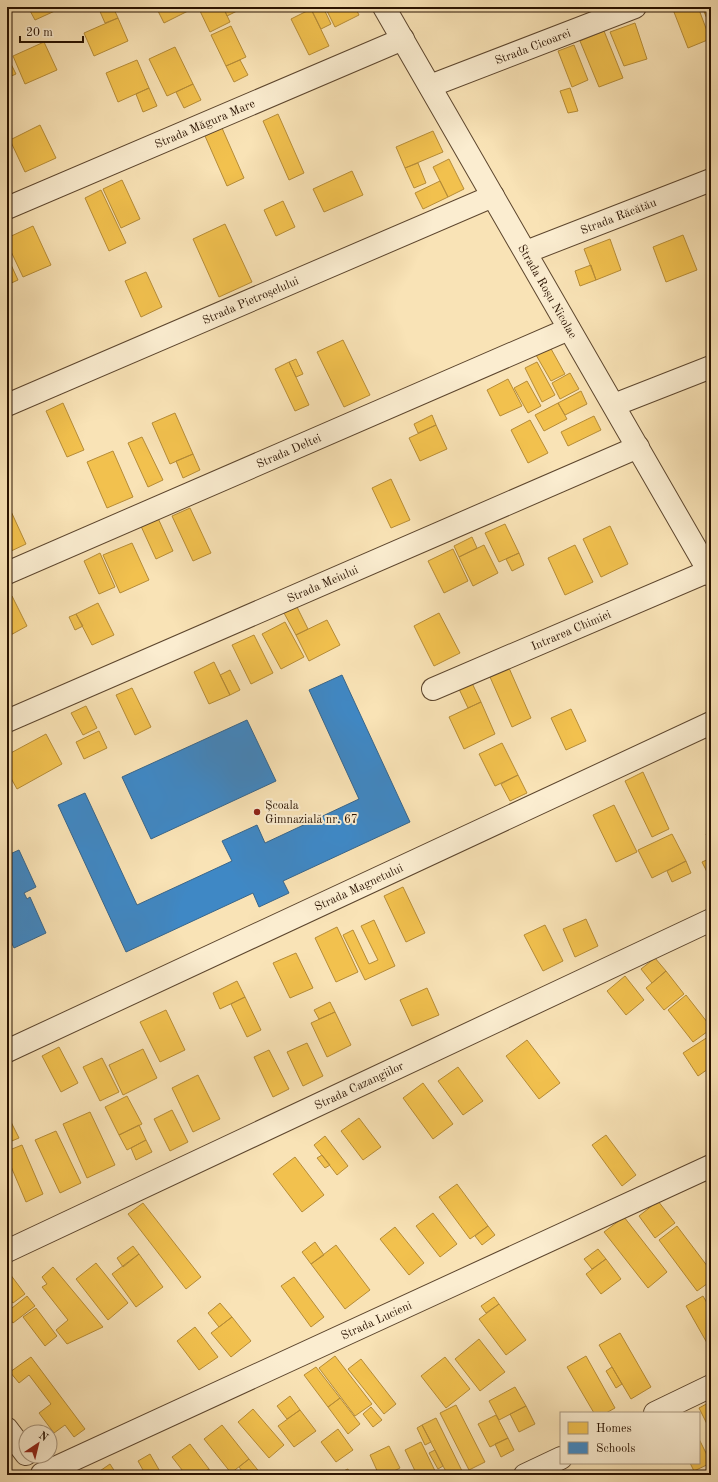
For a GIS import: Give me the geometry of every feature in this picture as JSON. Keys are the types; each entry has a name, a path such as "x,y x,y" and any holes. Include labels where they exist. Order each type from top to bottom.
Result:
{"street":[{"name":"Strada Roșu Nicolae","path":"384,7 638,447 703,545 710,573"},
{"name":"Strada Cicoarei","path":"430,86 635,7"},
{"name":"Strada Măgura Mare","path":"7,208 403,39"},
{"name":"Strada Răcătău","path":"526,252 711,180"},
{"name":"Strada Pietroșelului","path":"7,405 493,196"},
{"name":"Strada Deltei","path":"7,573 569,329"},
{"path":"614,405 711,367"},
{"name":"Strada Meiului","path":"7,721 638,447"},
{"name":"Intrarea Chimiei","path":"433,689 710,573"},
{"name":"Strada Magnetului","path":"7,1051 711,723"},
{"name":"Strada Cazangiilor","path":"7,1251 711,920"},
{"name":"Strada Lucieni","path":"42,1474 711,1166"},
{"path":"657,1412 711,1386"},
{"path":"7,1429 18,1443"},
{"path":"525,1475 560,1458"},
{"path":"34,1464 42,1474"}],"building: Homes":[{"path":"28,7 56,7 57,10 35,20"},
{"path":"98,7 113,7 118,18 105,23"},
{"path":"162,7 196,7 164,23 157,9"},
{"path":"207,7 223,7 230,22 210,32 200,11"},
{"path":"223,7 245,7 227,16"},
{"path":"323,7 331,24 321,29 311,9"},
{"path":"325,7 355,7 359,15 335,27"},
{"path":"672,7 698,7 710,39 688,48"},
{"path":"702,7 711,7 711,28"},
{"path":"311,9 329,46 309,55 291,19"},
{"path":"118,18 128,41 94,56 84,33"},
{"path":"635,23 647,59 624,66 610,32"},
{"path":"231,26 246,57 226,66 211,35"},
{"path":"604,31 623,78 599,87 580,41"},
{"path":"44,42 57,70 25,84 13,56"},
{"path":"574,45 588,80 572,87 558,51"},
{"path":"175,47 193,84 167,96 149,59"},
{"path":"7,56 16,74 7,78"},
{"path":"137,60 149,88 118,102 106,73"},
{"path":"240,60 248,75 234,82 226,66"},
{"path":"193,84 201,100 184,108 176,92"},
{"path":"149,88 157,106 143,112 136,94"},
{"path":"570,88 578,111 568,113 560,91"},
{"path":"278,114 304,173 289,180 263,121"},
{"path":"40,125 56,158 25,172 10,140"},
{"path":"222,128 244,178 227,186 205,136"},
{"path":"433,131 443,152 405,168 396,147"},
{"path":"449,159 464,189 448,197 433,167"},
{"path":"418,163 426,183 414,188 405,168"},
{"path":"352,171 363,195 324,212 313,189"},
{"path":"122,180 140,219 121,228 103,189"},
{"path":"440,181 448,197 423,209 415,193"},
{"path":"101,190 126,243 109,251 85,198"},
{"path":"283,201 295,227 276,236 264,210"},
{"path":"225,224 252,282 219,297 193,239"},
{"path":"33,226 51,265 23,277 7,243 7,238"},
{"path":"683,235 697,270 666,282 653,247"},
{"path":"610,239 621,270 596,280 584,249"},
{"path":"7,256 18,280 7,285"},
{"path":"591,265 596,280 580,286 575,271"},
{"path":"146,272 162,307 141,317 125,281"},
{"path":"343,340 370,395 344,407 317,352"},
{"path":"550,347 565,374 551,381 536,355"},
{"path":"296,359 303,374 296,377 289,362"},
{"path":"289,362 309,405 295,411 275,369"},
{"path":"537,362 555,395 542,402 525,368"},
{"path":"570,373 579,389 560,399 552,383"},
{"path":"508,379 522,406 500,416 487,390"},
{"path":"527,381 541,406 528,413 514,388"},
{"path":"581,391 587,404 565,415 558,403"},
{"path":"63,403 84,450 67,457 46,411"},
{"path":"558,403 567,419 544,431 535,415"},
{"path":"175,413 193,454 170,464 152,423"},
{"path":"432,415 436,425 418,433 414,424"},
{"path":"594,416 601,430 568,446 561,432"},
{"path":"530,420 548,453 528,463 511,430"},
{"path":"436,425 447,449 420,461 409,438"},
{"path":"142,437 163,480 148,487 128,443"},
{"path":"113,451 133,497 107,508 87,462"},
{"path":"193,454 200,470 183,478 176,461"},
{"path":"391,479 410,520 391,528 372,488"},
{"path":"9,507 26,544 9,552 7,548 7,508"},
{"path":"190,508 211,553 193,561 172,516"},
{"path":"157,516 173,551 156,559 140,524"},
{"path":"505,524 519,553 499,562 485,533"},
{"path":"610,526 628,564 601,577 583,539"},
{"path":"472,537 477,548 459,557 454,546"},
{"path":"132,543 149,580 120,593 103,555"},
{"path":"484,545 498,573 473,586 459,557"},
{"path":"575,545 593,582 565,595 548,558"},
{"path":"453,549 468,581 444,593 428,561"},
{"path":"100,553 115,587 99,594 84,561"},
{"path":"519,553 524,565 512,571 506,559"},
{"path":"12,596 27,626 7,637 7,598"},
{"path":"98,603 114,635 92,645 76,614"},
{"path":"297,607 308,629 296,635 284,613"},
{"path":"439,613 460,653 434,666 414,626"},
{"path":"76,614 83,626 75,630 69,617"},
{"path":"327,620 340,645 309,661 296,635"},
{"path":"285,622 304,657 281,669 262,634"},
{"path":"254,635 273,673 251,684 232,645"},
{"path":"214,662 230,695 209,704 194,672"},
{"path":"509,668 531,718 512,727 490,677"},
{"path":"230,670 240,690 230,695 220,675"},
{"path":"472,683 481,702 468,708 459,689"},
{"path":"132,688 151,727 135,735 116,695"},
{"path":"481,702 495,734 464,749 449,717"},
{"path":"86,706 97,728 83,735 71,713"},
{"path":"571,709 586,741 566,750 551,718"},
{"path":"99,731 107,748 84,759 76,742"},
{"path":"46,734 62,764 17,789 7,771 7,755"},
{"path":"502,743 518,775 495,786 479,754"},
{"path":"643,772 669,829 652,837 625,781"},
{"path":"518,775 527,793 510,801 501,784"},
{"path":"614,805 637,852 616,862 593,815"},
{"path":"711,832 711,844 706,834"},
{"path":"672,834 686,861 652,878 638,850"},
{"path":"711,858 711,880 702,862"},
{"path":"686,861 691,873 672,882 667,871"},
{"path":"403,887 425,933 406,942 384,896"},
{"path":"586,919 598,946 575,957 563,929"},
{"path":"374,920 395,966 365,980 343,935 353,930 369,964 378,960 361,926"},
{"path":"545,925 563,961 543,971 524,935"},
{"path":"337,927 358,972 336,982 315,938"},
{"path":"296,953 313,988 290,998 273,963"},
{"path":"655,958 666,971 652,983 641,969"},
{"path":"666,971 684,994 664,1010 646,988"},
{"path":"625,976 644,1000 626,1015 607,991"},
{"path":"237,981 245,997 220,1009 213,993"},
{"path":"427,988 439,1015 412,1026 400,1000"},
{"path":"686,995 711,1027 711,1029 693,1042 668,1010"},
{"path":"245,997 261,1030 247,1037 231,1004"},
{"path":"330,1002 335,1012 319,1019 314,1010"},
{"path":"166,1010 185,1050 160,1062 140,1022"},
{"path":"335,1012 351,1045 327,1057 311,1023"},
{"path":"711,1035 711,1067 698,1076 683,1053"},
{"path":"527,1040 560,1083 539,1099 506,1056"},
{"path":"307,1043 323,1076 303,1086 287,1052"},
{"path":"59,1047 78,1083 61,1092 42,1056"},
{"path":"143,1049 157,1078 123,1095 109,1065"},
{"path":"269,1050 289,1089 273,1097 254,1057"},
{"path":"102,1058 119,1092 100,1101 83,1067"},
{"path":"458,1067 483,1101 463,1115 438,1081"},
{"path":"198,1075 220,1119 193,1132 172,1088"},
{"path":"423,1083 453,1124 433,1139 403,1098"},
{"path":"127,1096 142,1124 119,1135 105,1107"},
{"path":"172,1110 188,1142 170,1151 154,1119"},
{"path":"90,1112 115,1165 87,1178 63,1124"},
{"path":"7,1114 19,1138 7,1143"},
{"path":"359,1118 381,1147 363,1160 341,1131"},
{"path":"139,1125 146,1140 127,1150 119,1135"},
{"path":"56,1131 81,1183 60,1193 35,1140"},
{"path":"606,1135 636,1175 622,1186 592,1145"},
{"path":"325,1136 348,1166 337,1175 314,1145"},
{"path":"146,1140 152,1152 136,1160 131,1148"},
{"path":"22,1145 43,1194 26,1202 7,1157 7,1151"},
{"path":"322,1155 330,1165 325,1168 317,1158"},
{"path":"295,1157 324,1195 302,1212 273,1174"},
{"path":"457,1184 488,1226 470,1239 439,1197"},
{"path":"658,1201 675,1223 655,1238 639,1216"},
{"path":"143,1203 201,1277 186,1289 128,1214"},
{"path":"433,1213 457,1244 440,1257 416,1226"},
{"path":"624,1217 667,1272 648,1288 604,1232"},
{"path":"488,1226 495,1235 482,1245 475,1236"},
{"path":"677,1226 711,1271 711,1281 697,1291 659,1240"},
{"path":"395,1227 424,1263 409,1275 380,1239"},
{"path":"315,1242 324,1255 311,1264 302,1252"},
{"path":"336,1245 370,1290 345,1309 311,1264"},
{"path":"133,1246 139,1254 123,1267 117,1258"},
{"path":"598,1249 606,1259 592,1269 584,1259"},
{"path":"139,1254 163,1287 136,1307 112,1274"},
{"path":"606,1259 621,1279 601,1294 586,1274"},
{"path":"96,1263 128,1303 108,1320 76,1279"},
{"path":"53,1267 103,1327 67,1344 56,1330 68,1320 42,1287 47,1284 42,1277"},
{"path":"7,1270 25,1294 13,1303 7,1295"},
{"path":"294,1277 324,1317 311,1327 281,1286"},
{"path":"27,1296 35,1306 13,1323 7,1315 7,1312"},
{"path":"703,1296 711,1310 711,1350 686,1306"},
{"path":"494,1297 499,1304 486,1313 481,1306"},
{"path":"220,1303 232,1317 219,1327 208,1313"},
{"path":"499,1304 526,1340 506,1355 479,1319"},
{"path":"36,1308 57,1336 45,1346 23,1317"},
{"path":"232,1317 251,1341 231,1357 211,1333"},
{"path":"195,1327 218,1357 199,1370 177,1341"},
{"path":"620,1333 651,1387 631,1399 599,1345"},
{"path":"479,1339 505,1372 480,1391 455,1359"},
{"path":"335,1356 372,1404 355,1416 319,1368"},
{"path":"586,1356 615,1408 608,1412 593,1412 567,1367"},
{"path":"31,1357 85,1429 74,1437 65,1425 58,1430 58,1424 47,1424 39,1413 51,1404 29,1375 19,1383 10,1372"},
{"path":"445,1357 470,1389 446,1408 421,1376"},
{"path":"361,1359 396,1404 384,1414 348,1369"},
{"path":"316,1367 340,1398 328,1407 304,1375"},
{"path":"612,1367 622,1384 616,1388 606,1371"},
{"path":"515,1387 526,1406 499,1420 489,1401"},
{"path":"290,1396 300,1410 287,1419 277,1406"},
{"path":"340,1398 360,1424 348,1434 328,1407"},
{"path":"710,1402 711,1405 711,1432 699,1408"},
{"path":"456,1405 485,1462 469,1470 440,1413"},
{"path":"526,1406 535,1424 519,1432 510,1414"},
{"path":"371,1407 382,1420 373,1427 363,1414"},
{"path":"253,1409 284,1445 269,1458 238,1422"},
{"path":"300,1410 316,1431 294,1447 278,1426"},
{"path":"496,1415 508,1438 490,1447 478,1424"},
{"path":"436,1418 464,1475 448,1475 422,1425"},
{"path":"222,1425 249,1459 231,1473 204,1439"},
{"path":"422,1425 431,1442 425,1445 417,1428"},
{"path":"338,1429 353,1450 336,1462 321,1442"},
{"path":"508,1438 514,1450 501,1457 495,1444"},
{"path":"700,1441 711,1463 694,1471 690,1464 700,1464"},
{"path":"421,1442 437,1475 417,1475 405,1450"},
{"path":"190,1444 209,1469 200,1475 186,1475 172,1457"},
{"path":"389,1446 400,1468 386,1475 379,1475 370,1455"},
{"path":"435,1450 443,1466 438,1469 429,1453"},
{"path":"150,1454 162,1475 145,1475 138,1461"},
{"path":"249,1459 261,1474 260,1475 245,1475 239,1467"},
{"path":"110,1464 117,1475 94,1475"},
{"path":"209,1469 213,1475 200,1475"},
{"path":"348,1469 350,1475 334,1475"}],"building: Schools":[{"name":"Școala Gimnazială nr. 67","path":"342,675 410,822 283,881 289,893 259,907 253,893 126,952 58,805 85,793 137,905 232,861 222,841 257,825 265,843 359,799 309,690"},
{"path":"247,720 276,781 151,839 122,777"},
{"path":"7,848 10,854 19,850 36,887 24,893 27,899 30,897 46,933 14,948 7,933"}],"place":[{"name":"Școala Gimnazială nr. 67","path":"257,812"}]}
